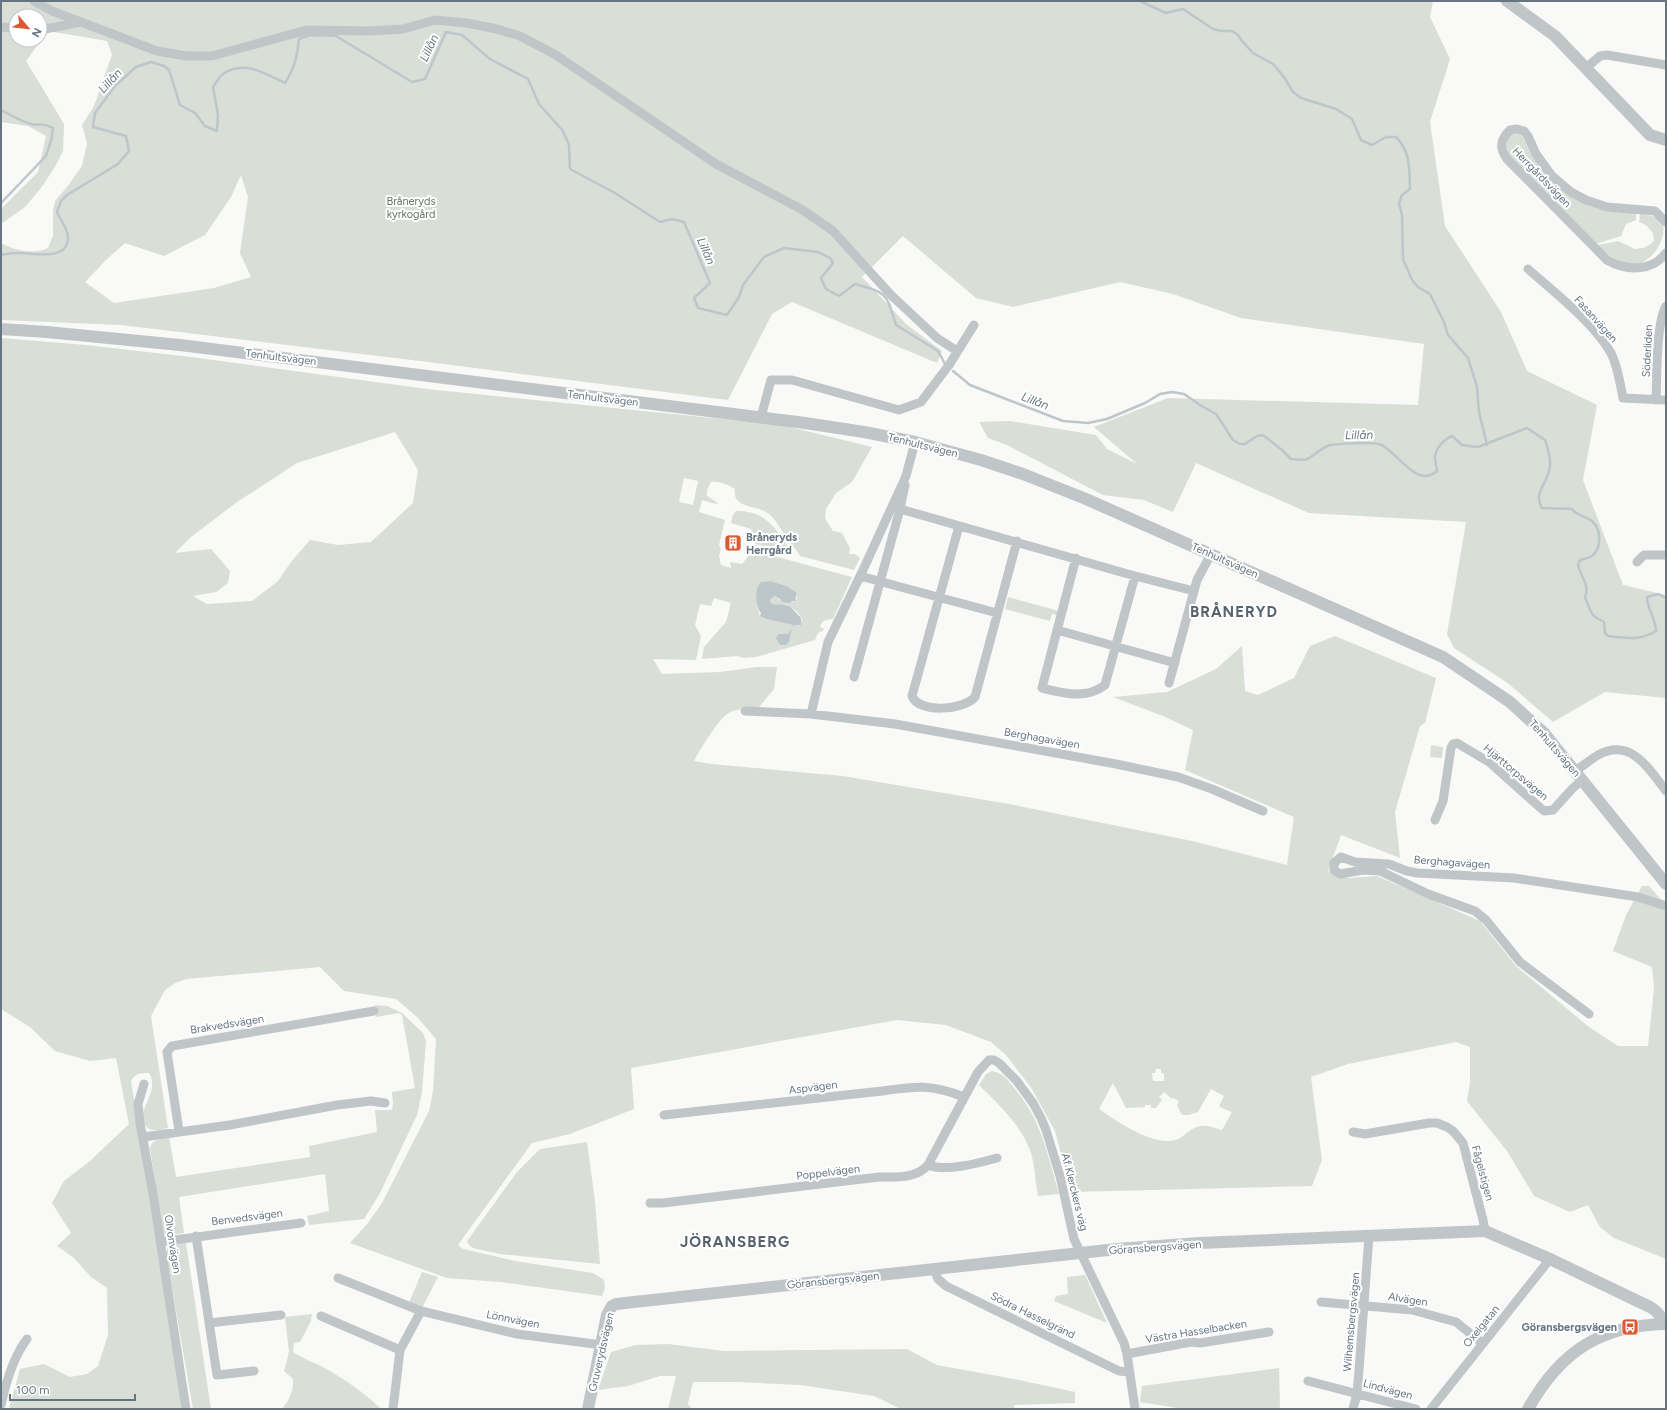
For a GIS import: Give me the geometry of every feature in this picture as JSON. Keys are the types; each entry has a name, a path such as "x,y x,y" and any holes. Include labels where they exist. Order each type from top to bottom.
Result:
{"street":[{"path":"34,1 52,11 157,51 186,56 212,56 307,30 369,31 403,29 435,20 482,26 520,36 556,55 716,164 801,209 833,231 891,295 937,338 957,351"},
{"path":"1507,1 1555,36 1650,135 1666,140"},
{"path":"48,28 80,22"},
{"path":"1586,68 1600,56 1607,55 1666,65"},
{"name":"Herrgårdsvägen","path":"1666,222 1655,211 1607,207 1586,200 1571,192 1552,176 1536,154 1528,136 1524,131 1517,129 1510,130 1502,140 1502,153 1507,159 1607,260 1621,267 1638,268 1648,266 1660,260 1666,253"},
{"name":"Fasanvägen","path":"1528,269 1579,315 1605,344 1611,354 1619,375 1623,398 1656,400"},
{"name":"Söderliden","path":"1656,400 1660,330 1662,313 1666,306"},
{"path":"761,417 771,380 792,380 899,410 922,402 949,365 974,325"},
{"name":"Tenhultsvägen","path":"1,329 47,332 260,354 761,417 853,430 915,442 981,460 1086,499 1443,657 1481,681 1522,712 1544,733 1666,884"},
{"path":"1656,400 1666,400"},
{"path":"854,677 900,509 906,476 915,442"},
{"path":"811,714 828,642 906,476"},
{"path":"900,509 1017,541 1135,576 1194,590"},
{"path":"959,526 938,596 912,696 919,704 934,707 953,708 965,705 974,699 1017,541"},
{"path":"1169,684 1194,590 1211,554"},
{"path":"1637,562 1644,555 1666,555"},
{"path":"1076,558 1042,688 1068,695 1077,695 1085,694 1103,687 1106,684 1135,576"},
{"path":"860,576 997,613"},
{"path":"1057,630 1175,664"},
{"name":"Berghagavägen","path":"745,711 811,714 903,725 1116,764 1170,775 1212,789 1264,811"},
{"name":"Hjärttorpsvägen","path":"1435,820 1443,801 1451,748 1453,744 1457,743 1489,762 1540,810 1553,810 1572,789 1579,776"},
{"path":"1579,776 1598,755 1608,751 1627,751 1644,762 1666,791"},
{"name":"Berghagavägen","path":"1589,1014 1520,962 1486,920 1475,911 1428,894 1380,871 1363,870 1340,874 1333,868 1335,861 1340,857 1355,862 1390,864 1407,871 1417,873 1514,878 1638,897 1666,906"},
{"name":"Brakvedsvägen","path":"179,1131 167,1052 172,1046 374,1011"},
{"name":"Af Klerckers väg","path":"964,1097 978,1072 989,1060 994,1060 999,1063 1023,1089 1033,1104 1046,1130 1060,1176 1074,1239 1124,1342 1135,1409"},
{"name":"Olvonvägen","path":"144,1084 138,1104 140,1123 186,1409"},
{"name":"Aspvägen","path":"664,1115 926,1086 964,1097"},
{"path":"964,1097 928,1165 936,1168 977,1164 997,1158"},
{"path":"143,1137 179,1131 230,1126 337,1105 371,1101 385,1103"},
{"name":"Fågelstigen","path":"1353,1132 1365,1134 1429,1123 1437,1123 1453,1131 1463,1144 1485,1231"},
{"name":"Poppelvägen","path":"650,1203 663,1203 879,1177 902,1177 923,1172 928,1165"},
{"name":"Benvedsvägen","path":"160,1242 301,1223"},
{"name":"Göransbergsvägen","path":"622,1303 1117,1249 1199,1243 1485,1231 1550,1259 1650,1307 1659,1313 1664,1324"},
{"path":"196,1236 217,1375 254,1371"},
{"name":"Wilhemsbergsvägen","path":"1353,1409 1357,1394 1369,1236"},
{"name":"Oxelgatan","path":"1431,1409 1550,1259"},
{"name":"Södra Hasselgränd","path":"934,1269 938,1279 946,1286 1119,1371 1129,1372"},
{"name":"Lönnvägen","path":"338,1278 421,1311 517,1334 602,1345"},
{"name":"Alvägen","path":"1321,1302 1412,1310 1456,1322 1482,1343"},
{"name":"Gruverydsvägen","path":"588,1409 609,1311 616,1304 622,1303"},
{"path":"393,1409 400,1350 421,1311"},
{"path":"209,1324 281,1315"},
{"path":"321,1316 400,1350"},
{"path":"1528,1409 1538,1392 1555,1370 1570,1355 1591,1341 1612,1331 1630,1327 1664,1324"},
{"name":"Västra Hasselbacken","path":"1127,1354 1190,1342 1200,1343 1269,1332"},
{"path":"1,1405 13,1365 20,1349 27,1339"},
{"name":"Lindvägen","path":"1308,1381 1416,1409"}],"green space":[{"name":"Bråneryds kyrkogård","path":"1,1 1433,1 1430,17 1450,59 1430,122 1445,226 1501,312 1527,371 1597,405 1583,480 1623,585 1666,595 1666,698 1605,692 1553,722 1509,684 1454,648 1447,634 1466,522 1309,513 1196,463 1173,512 1144,500 1103,495 1007,445 988,438 979,422 1010,421 1096,435 1107,449 1137,464 1094,427 1168,398 1418,405 1424,344 1241,318 1173,294 1120,282 1013,307 976,298 903,236 862,277 906,324 942,351 937,363 792,302 772,314 728,400 121,325 1,320 1,243 24,251 37,251 48,248 53,236 53,211 55,201 82,166 87,143 82,125 94,106 112,55 107,41 48,31 48,8 8,8 8,48 36,48 26,61 64,124 63,151 55,167 41,188 25,207 1,224 1,209 38,172 46,136 28,126 1,122","holes":["241,175 248,197 240,253 251,277 214,288 114,303 85,282 125,243 164,256 205,235 231,197"]},
{"path":"1520,134 1528,143 1535,158 1585,204 1596,208 1636,213 1636,220 1626,224 1621,236 1596,244 1505,152 1505,141 1509,135"},
{"path":"1640,214 1656,217 1663,223 1662,239 1659,246 1654,253 1642,263 1622,263 1607,254 1598,245 1618,241 1635,249 1643,248 1651,244 1654,240 1653,233 1646,225 1639,222"},
{"path":"1,338 86,345 191,357 427,389 782,425 872,447 852,482 836,493 826,509 825,518 833,531 842,533 850,548 849,554 855,554 860,558 854,570 800,556 775,520 769,514 740,503 735,495 735,489 732,487 720,482 711,482 707,490 707,496 718,503 716,504 702,500 699,512 725,520 719,545 721,549 719,556 721,565 731,568 730,562 742,564 751,553 758,552 852,577 833,619 822,623 820,627 824,629 818,633 815,640 756,657 744,658 737,656 702,659 704,647 726,622 731,603 714,598 711,606 700,604 695,625 701,636 696,660 653,659 662,674 720,672 757,667 777,667 774,689 759,707 737,710 726,715 713,730 694,761 711,764 843,776 1009,804 1192,841 1287,865 1294,817 1185,770 1193,730 1163,716 1113,697 1167,692 1216,669 1242,646 1245,691 1258,695 1294,678 1310,646 1335,636 1436,678 1425,723 1420,726 1395,812 1400,858 1341,835 1328,871 1348,878 1377,876 1480,921 1516,966 1589,1027 1618,1046 1648,1046 1654,988 1652,967 1613,951 1626,915 1642,886 1649,886 1666,905 1666,1259 1614,1238 1600,1227 1588,1205 1570,1212 1534,1196 1507,1151 1467,1101 1470,1082 1470,1047 1456,1042 1348,1064 1311,1077 1322,1160 1312,1186 1071,1192 1055,1131 1032,1089 1006,1055 991,1042 946,1025 897,1020 631,1068 634,1109 570,1134 532,1143 458,1245 463,1249 515,1261 593,1273 604,1280 605,1288 602,1296 500,1282 447,1278 350,1243 368,1223 382,1203 429,1111 433,1091 436,1039 417,1017 396,999 344,991 320,967 186,979 175,983 165,990 151,1016 168,1128 152,1130 149,1129 144,1123 144,1110 152,1088 152,1081 149,1073 141,1073 136,1075 131,1081 182,1409 9,1409 20,1369 44,1364 70,1377 87,1374 98,1366 108,1335 107,1288 91,1277 74,1258 57,1246 71,1233 52,1203 64,1181 90,1161 129,1124 116,1058 90,1061 55,1051 30,1027 1,1009","holes":["395,432 418,470 413,503 371,542 338,545 310,540 291,562 278,581 252,601 207,604 193,596 216,592 228,583 230,571 211,549 175,553 191,537 237,502 297,463","684,478 698,481 693,505 679,502","771,581 787,586 797,593 797,598 794,602 782,601 774,596 771,598 770,602 776,606 785,604 795,609 802,620 799,626 766,619 760,616 757,607 756,593 760,583","791,629 788,644 780,645 777,637 780,634 788,634","1156,1069 1161,1069 1161,1073 1164,1073 1164,1081 1153,1081 1152,1073 1155,1073","1113,1083 1126,1108 1145,1107 1145,1105 1151,1105 1151,1108 1156,1108 1162,1100 1159,1097 1164,1092 1172,1099 1174,1098 1179,1102 1177,1105 1182,1115 1189,1115 1198,1112 1211,1089 1224,1096 1219,1106 1232,1112 1222,1130 1208,1126 1201,1126 1179,1138 1169,1141 1148,1137 1126,1126 1099,1109"]},
{"path":"736,511 755,514 769,522 790,549 789,553 756,544 751,529 731,523 733,515"},
{"path":"1008,597 1059,611 1057,615 1052,614 1050,621 1005,609"},
{"path":"1431,745 1443,747 1442,758 1430,757"},
{"path":"375,1005 387,1006 402,1013 423,1033 426,1041 422,1092 417,1115 379,1195 364,1219 309,1225 307,1216 329,1211 325,1174 179,1197 184,1233 166,1236 163,1234 150,1148 151,1145 157,1140 169,1137 176,1177 310,1157 309,1146 377,1132 375,1110 392,1110 392,1092 415,1088 402,1015 399,1013 376,1017"},
{"path":"992,1071 1003,1075 1008,1080 1031,1113 1043,1138 1059,1194 1038,1196 1033,1161 1026,1141 1015,1123 979,1085 986,1074"},
{"path":"587,1142 595,1201 600,1264 500,1254 473,1248 469,1245 467,1241 517,1172 540,1149"},
{"path":"186,1243 211,1409 193,1409 166,1253 168,1247 170,1246"},
{"path":"422,1272 438,1277 422,1308 409,1303"},
{"path":"1085,1275 1107,1323 1054,1301 1056,1296 1068,1294 1067,1277"},
{"path":"312,1314 311,1321 300,1342 294,1343 293,1352 304,1359 323,1367 346,1381 368,1397 381,1409 282,1409 287,1402 293,1387 293,1379 284,1371 289,1352 285,1317"},
{"path":"668,1344 724,1351 907,1349 937,1365 1075,1392 1075,1403 1014,1405 1015,1409 901,1409 874,1396 800,1385 738,1382 693,1382 688,1404 692,1409 668,1409 676,1376 660,1376 628,1386 598,1390 611,1352 636,1345"},
{"path":"1279,1368 1280,1409 1184,1409 1140,1402 1142,1386"}],"shaded area":[{"path":"771,581 787,586 797,593 795,602 782,602 774,596 770,600 771,603 775,605 781,604 790,606 801,618 801,625 792,626 793,625 766,619 760,616 761,613 757,606 756,598 757,589 761,582"},
{"path":"792,627 789,642 786,645 780,645 776,638 779,634 788,634"}],"waterway":[{"path":"1140,1 1166,13 1183,9 1213,29 1232,31 1238,35 1253,53 1273,64 1284,77 1293,92 1301,98 1336,109 1352,119 1361,140 1372,145 1386,137 1396,137 1401,143 1407,155 1410,189 1402,195 1399,204 1402,215 1403,259 1412,280 1418,287 1430,294 1444,322 1448,335 1468,358 1477,387 1479,412 1487,445"},
{"name":"Lillån","path":"1,255 14,253 56,253 62,250 66,245 68,234 57,212 61,201 67,195 118,164 129,151 126,136 93,127 95,113 115,86 136,67 151,62 164,66 169,70 180,105 195,113 205,126 217,131 218,115 213,87 220,77 231,70 246,68 262,72 285,83 295,62 299,39 310,35 336,36 412,82 425,79 446,32 462,35 490,59 528,79 539,104 563,131 569,145 570,169 615,193 660,222 672,219 684,222 710,283 694,298 698,308 727,315 739,297 743,285 764,257 784,248 818,252 830,258 833,263 821,278 826,289 839,296 855,284 880,292 890,306 896,325 938,351 945,364"},
{"name":"Lillån","path":"1,110 27,123 42,124 53,128 51,141 46,156 1,203"},
{"name":"Lillån","path":"953,371 970,385 1063,421 1088,423 1107,419 1145,403 1160,394 1172,392 1184,394 1216,414 1233,440 1240,444 1245,444 1257,436 1263,435 1291,459 1305,460 1330,445 1375,443 1386,447 1406,466 1421,476 1429,476 1437,471 1435,455 1438,448 1449,437 1452,436 1462,445 1478,447 1527,428 1545,440 1549,455 1549,471 1539,494 1542,508 1572,509 1576,513 1593,522 1598,530 1598,548 1591,557 1580,560 1578,565 1586,585 1585,598 1593,615 1604,622 1605,633 1608,636 1638,638 1656,631 1655,622 1648,606 1647,597 1658,594 1666,598"}],"place":[{"name":"Bråneryds Herrgård","path":"733,543"},
{"name":"Göransbergsvägen","path":"1630,1327"}],"district":[{"name":"BRÅNERYD","path":"1234,612"},
{"name":"JÖRANSBERG","path":"735,1242"}]}
